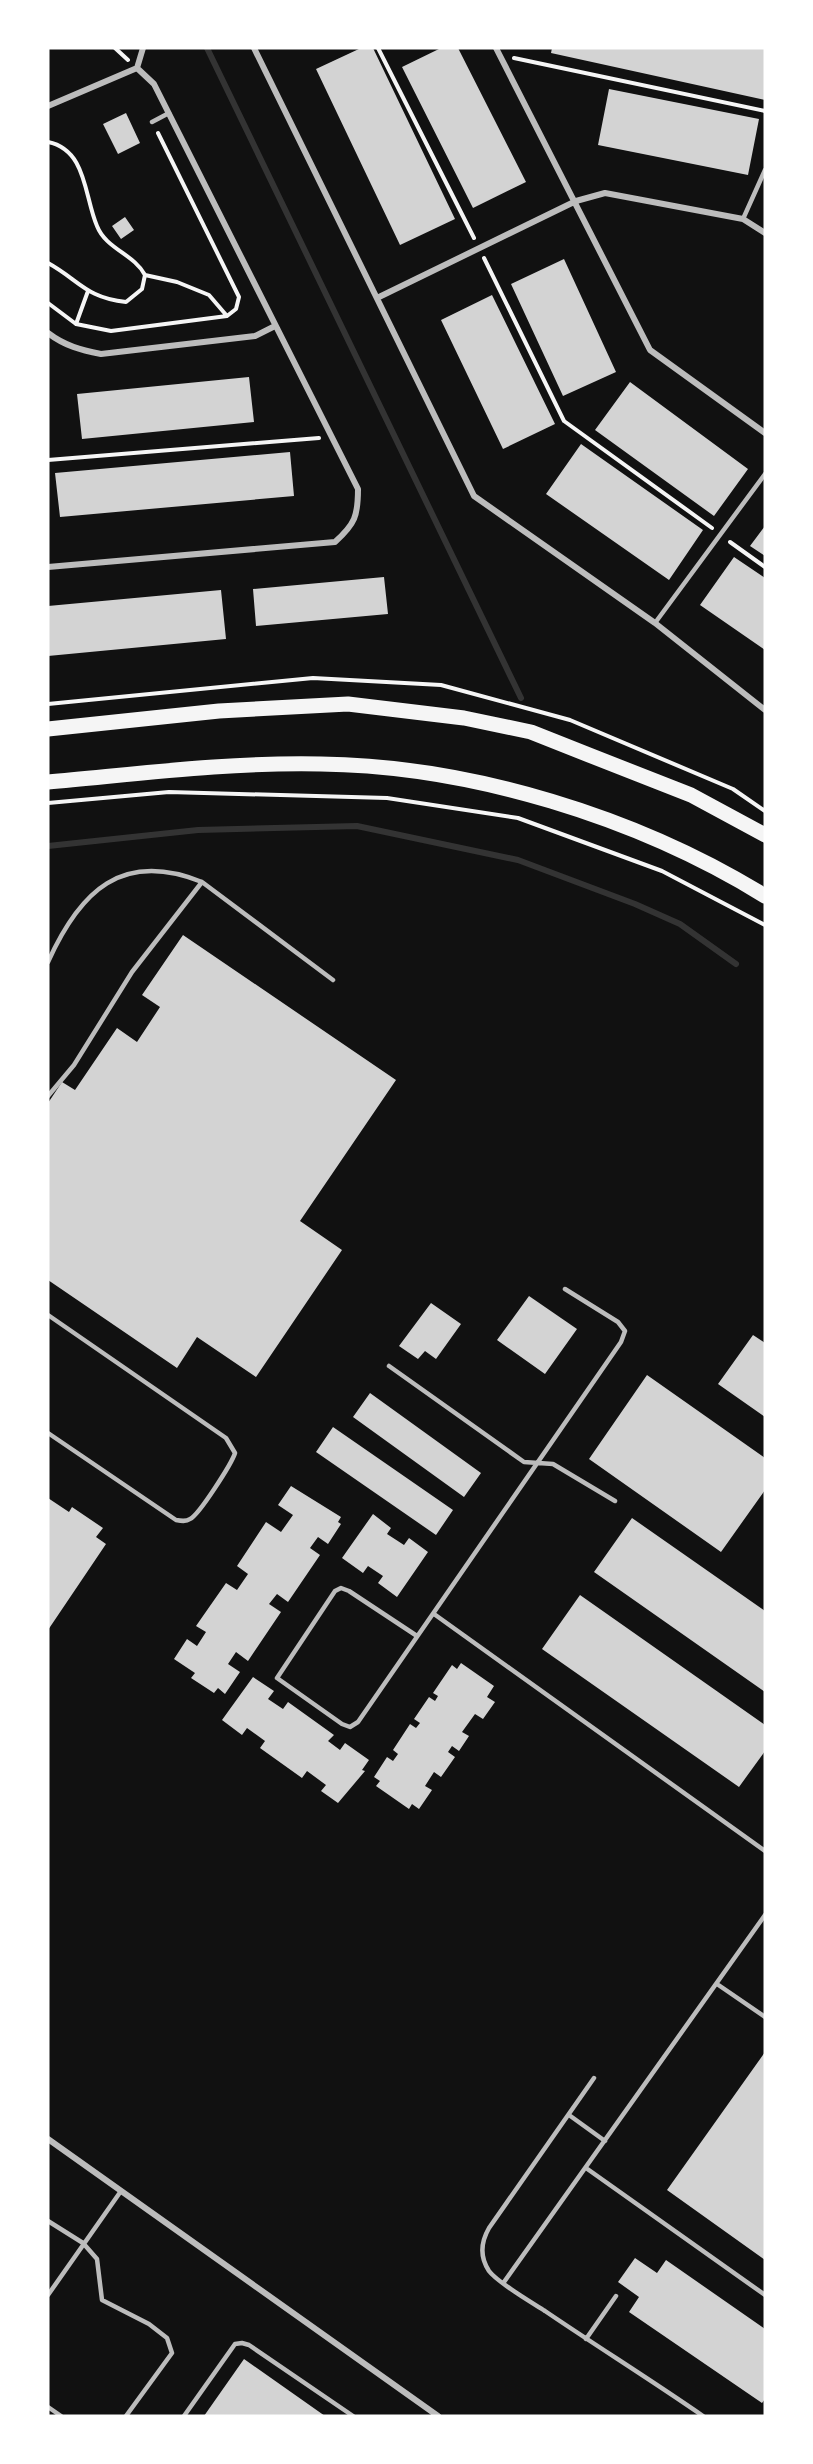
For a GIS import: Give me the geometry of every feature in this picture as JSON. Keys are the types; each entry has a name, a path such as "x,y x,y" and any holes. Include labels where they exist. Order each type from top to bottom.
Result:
{"main road":[{"path":"48,729 219,711 348,704 464,718 531,732 692,795 765,835"},
{"path":"48,782 232,766 321,764 424,771 516,790 609,822 696,857 765,896"}],"street":[{"path":"137,68 143,48"},
{"path":"254,48 474,496 655,623 765,710"},
{"path":"497,51 576,201 650,350 765,433"},
{"path":"48,106 137,68"},
{"path":"48,567 334,542 350,529 358,512 358,489 154,84 137,68"},
{"path":"377,298 576,201 605,193 743,219 765,233"},
{"path":"48,333 59,341 80,350 101,354 255,336 275,326"},
{"path":"48,2139 438,2416"}],"lane":[{"path":"152,122 169,113"},
{"path":"743,219 765,170"},
{"path":"655,623 765,474"},
{"path":"48,962 72,919 103,884 141,870 177,873 202,882 333,980"},
{"path":"48,1096 74,1065 132,972 202,882"},
{"path":"417,1636 341,1588 335,1591 277,1678 342,1724 350,1726 358,1722 621,1342 625,1331 618,1322 565,1289"},
{"path":"48,1315 226,1438 235,1453 201,1508 192,1518 183,1521 176,1520 48,1433"},
{"path":"389,1366 524,1462 553,1464 615,1501"},
{"path":"434,1614 765,1851"},
{"path":"504,2282 765,1915"},
{"path":"717,1984 765,2017"},
{"path":"594,2079 483,2240 482,2252 485,2264 491,2273 701,2415"},
{"path":"569,2115 605,2142"},
{"path":"586,2168 765,2295"},
{"path":"48,2295 121,2191"},
{"path":"48,2222 83,2243 98,2259 102,2300 149,2324 167,2338 172,2353 126,2416"},
{"path":"585,2338 616,2295"},
{"path":"184,2416 235,2344 242,2343 249,2345 353,2416"},
{"path":"48,2407 61,2416"}],"path":[{"path":"378,48 564,421 765,567"},
{"path":"497,51 765,111"},
{"path":"48,303 76,324 111,331 227,316 236,309 239,297 152,122"},
{"path":"48,142 58,144 74,156 81,171 97,228 113,248 141,267 145,275 142,289 126,302 106,300 88,291 48,263"},
{"path":"145,275 177,282 209,295 227,316"},
{"path":"76,324 88,291"},
{"path":"48,460 332,437"},
{"path":"570,720 733,789 765,811"},
{"path":"48,803 169,792 387,798 518,818 662,871 765,925"}],"building":[{"path":"361,48 373,48 455,219 400,245 316,69"},
{"path":"441,48 458,48 526,182 473,208 402,67"},
{"path":"552,48 765,48 765,100 551,53"},
{"path":"609,89 759,119 748,175 598,145"},
{"path":"126,113 140,143 118,154 103,124"},
{"path":"125,217 134,230 121,239 112,226"},
{"path":"564,259 616,372 563,396 511,284"},
{"path":"492,295 555,424 503,449 441,320"},
{"path":"249,377 254,422 82,439 77,394"},
{"path":"630,382 748,469 714,516 595,430"},
{"path":"581,444 703,530 669,580 546,494"},
{"path":"290,452 294,496 60,517 55,473"},
{"path":"765,526 765,556 750,546"},
{"path":"734,557 765,578 765,650 700,605"},
{"path":"384,577 388,614 256,626 253,589"},
{"path":"221,590 226,639 48,656 48,606"},
{"path":"183,935 396,1080 300,1221 342,1250 256,1377 197,1337 177,1368 48,1280 48,1103 62,1082 75,1090 117,1028 137,1042 160,1007 142,995"},
{"path":"529,1296 577,1329 545,1374 497,1340"},
{"path":"431,1303 461,1324 436,1359 425,1351 418,1359 399,1346"},
{"path":"753,1335 765,1343 765,1417 718,1384"},
{"path":"647,1375 765,1458 765,1490 721,1552 589,1459"},
{"path":"370,1393 481,1473 464,1497 353,1417"},
{"path":"333,1427 453,1510 436,1535 316,1452"},
{"path":"291,1486 341,1517 338,1522 341,1524 328,1544 318,1537 310,1548 320,1555 288,1602 277,1594 269,1604 281,1612 248,1661 236,1652 228,1664 240,1672 225,1694 218,1688 214,1693 191,1678 195,1673 174,1659 187,1639 197,1646 206,1632 196,1626 226,1583 237,1590 248,1574 237,1566 266,1522 281,1532 293,1515 278,1505"},
{"path":"48,1498 69,1512 72,1507 103,1528 96,1537 106,1544 48,1630"},
{"path":"373,1514 391,1528 387,1534 404,1545 409,1538 428,1552 397,1597 378,1583 383,1576 368,1566 363,1573 342,1558"},
{"path":"632,1518 765,1611 765,1692 594,1572"},
{"path":"580,1595 765,1725 765,1751 739,1787 542,1649"},
{"path":"461,1663 494,1686 487,1697 495,1702 483,1719 475,1714 462,1732 469,1736 459,1751 452,1746 448,1752 455,1757 441,1777 434,1772 425,1786 432,1790 419,1809 412,1804 409,1809 376,1786 380,1781 374,1777 387,1757 393,1761 398,1754 393,1750 410,1724 416,1728 420,1723 414,1719 429,1697 435,1701 438,1696 433,1693 452,1665 457,1669"},
{"path":"253,1677 274,1691 268,1699 283,1709 288,1702 334,1735 328,1741 340,1750 345,1743 369,1760 362,1770 365,1771 338,1803 321,1791 326,1785 307,1771 302,1778 260,1748 265,1741 247,1728 242,1735 222,1720"},
{"path":"765,2052 765,2260 667,2190"},
{"path":"635,2258 657,2273 666,2260 765,2329 765,2399 762,2403 629,2312 639,2297 618,2282"},
{"path":"244,2359 325,2416 204,2416"}],"waterway":[{"path":"207,48 521,698"},
{"path":"48,846 198,830 357,826 518,860 635,904 680,924 736,964"}]}
